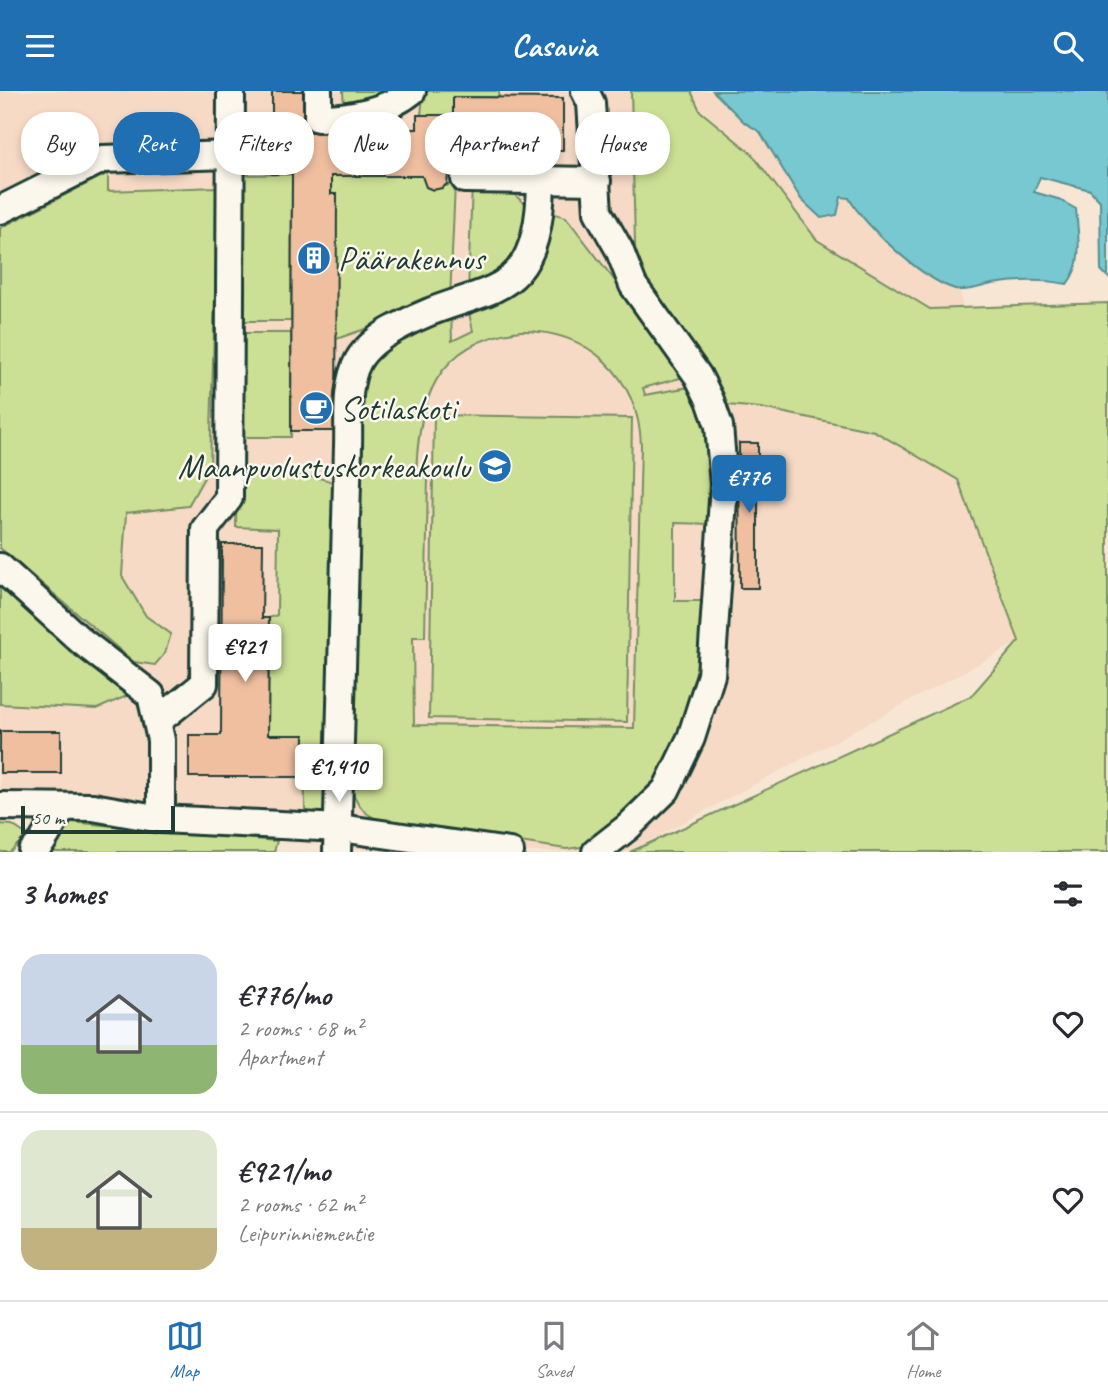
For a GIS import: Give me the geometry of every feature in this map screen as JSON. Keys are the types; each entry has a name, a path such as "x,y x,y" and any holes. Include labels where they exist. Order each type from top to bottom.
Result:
{"street":[{"path":"231,91 231,112"},
{"path":"318,91 318,118 341,118 377,108 412,91"},
{"path":"585,91 592,103 598,212 620,249 633,285 698,376 719,426 724,485 711,675 691,738 666,790 628,827 596,852"},
{"path":"0,210 102,159 214,156"},
{"path":"159,720 204,684 205,529 229,498 231,175"},
{"path":"465,179 597,181"},
{"path":"339,840 348,446 351,387 358,360 383,335 405,322 487,293 506,284 518,273 534,242 541,182"},
{"path":"0,567 80,640 151,695 159,720 161,819"},
{"path":"0,806 93,807 161,819 339,840 510,852"},
{"path":"32,852 42,842 63,807"}],"shaded area":[{"name":"Maanpuolustuskorkeakoulu","path":"0,91 713,91 744,122 760,132 801,198 821,218 842,197 850,198 858,214 921,271 960,290 1019,642 629,852 399,852 0,816"}],"green space":[{"path":"343,91 398,91 344,108"},
{"path":"427,91 499,91 499,97 453,97 453,112 425,112 425,115 421,115 423,96"},
{"path":"631,91 691,91 700,111 751,153 817,240 930,309 1108,303 1108,852 630,852 971,696 1019,641 958,480 874,431 761,408 727,405 636,280 633,175 670,175 670,112 632,112"},
{"path":"108,173 108,191 218,187 210,467 188,506 126,513 122,576 146,616 171,634 165,653 155,665 134,662 0,548 0,228"},
{"path":"241,175 292,175 291,321 238,321"},
{"path":"331,176 422,176 426,187 433,190 455,183 450,300 336,339"},
{"path":"472,184 503,184 529,208 526,229 508,271 468,292"},
{"path":"545,211 566,217 688,376 643,388 645,395 695,386 712,432 711,524 675,523 675,601 708,601 704,658 669,762 637,804 588,846 566,849 383,821 363,810 352,791 354,460 363,389 372,360 381,345 451,311 452,341 473,331 468,308 497,297","holes":["520,331 567,338 588,348 605,362 620,379 631,398 638,420 641,445 634,728 414,725 413,637 425,637 428,477 416,477 421,424 427,401 436,380 450,362 468,348 491,337"]},
{"path":"238,333 291,333 291,437 238,437"},
{"path":"434,415 632,418 627,722 429,718"},
{"path":"237,478 321,479 332,482 340,492 340,505 332,523 328,815 312,818 305,810 304,736 268,735 269,618 277,615 278,529 236,527"},
{"path":"0,583 129,695 97,709 0,704"},
{"path":"70,822 277,841 274,852 48,852"},
{"path":"0,824 12,825 27,835 10,852 0,852"}],"water":[{"path":"713,91 1108,91 1108,277 1101,270 1100,201 1090,190 1040,177 1034,192 1058,199 1076,209 1078,258 1067,284 1020,281 964,290 947,286 898,253 868,223 849,198 841,197 837,215 821,218 801,199 760,132 744,122"}],"building":[{"path":"272,91 308,91 307,112 272,112"},
{"path":"453,97 563,98 563,150 561,112 453,112"},
{"path":"417,115 425,115 425,175 448,175 447,184 442,188 433,190 426,187 422,176 331,176 331,194 337,194 336,431 291,431 292,175 314,175 314,132 328,132 328,175 411,175 411,129 417,129"},
{"path":"739,443 758,443 758,588 740,588"},
{"path":"222,544 263,544 262,618 269,618 268,735 304,735 303,777 189,777 189,735 221,735"},
{"path":"0,731 61,731 61,773 0,773"}],"place":[{"name":"Päärakennus","path":"314,258"},
{"name":"Sotilaskoti","path":"316,408"},
{"name":"Maanpuolustuskorkeakoulu","path":"495,466"}]}
